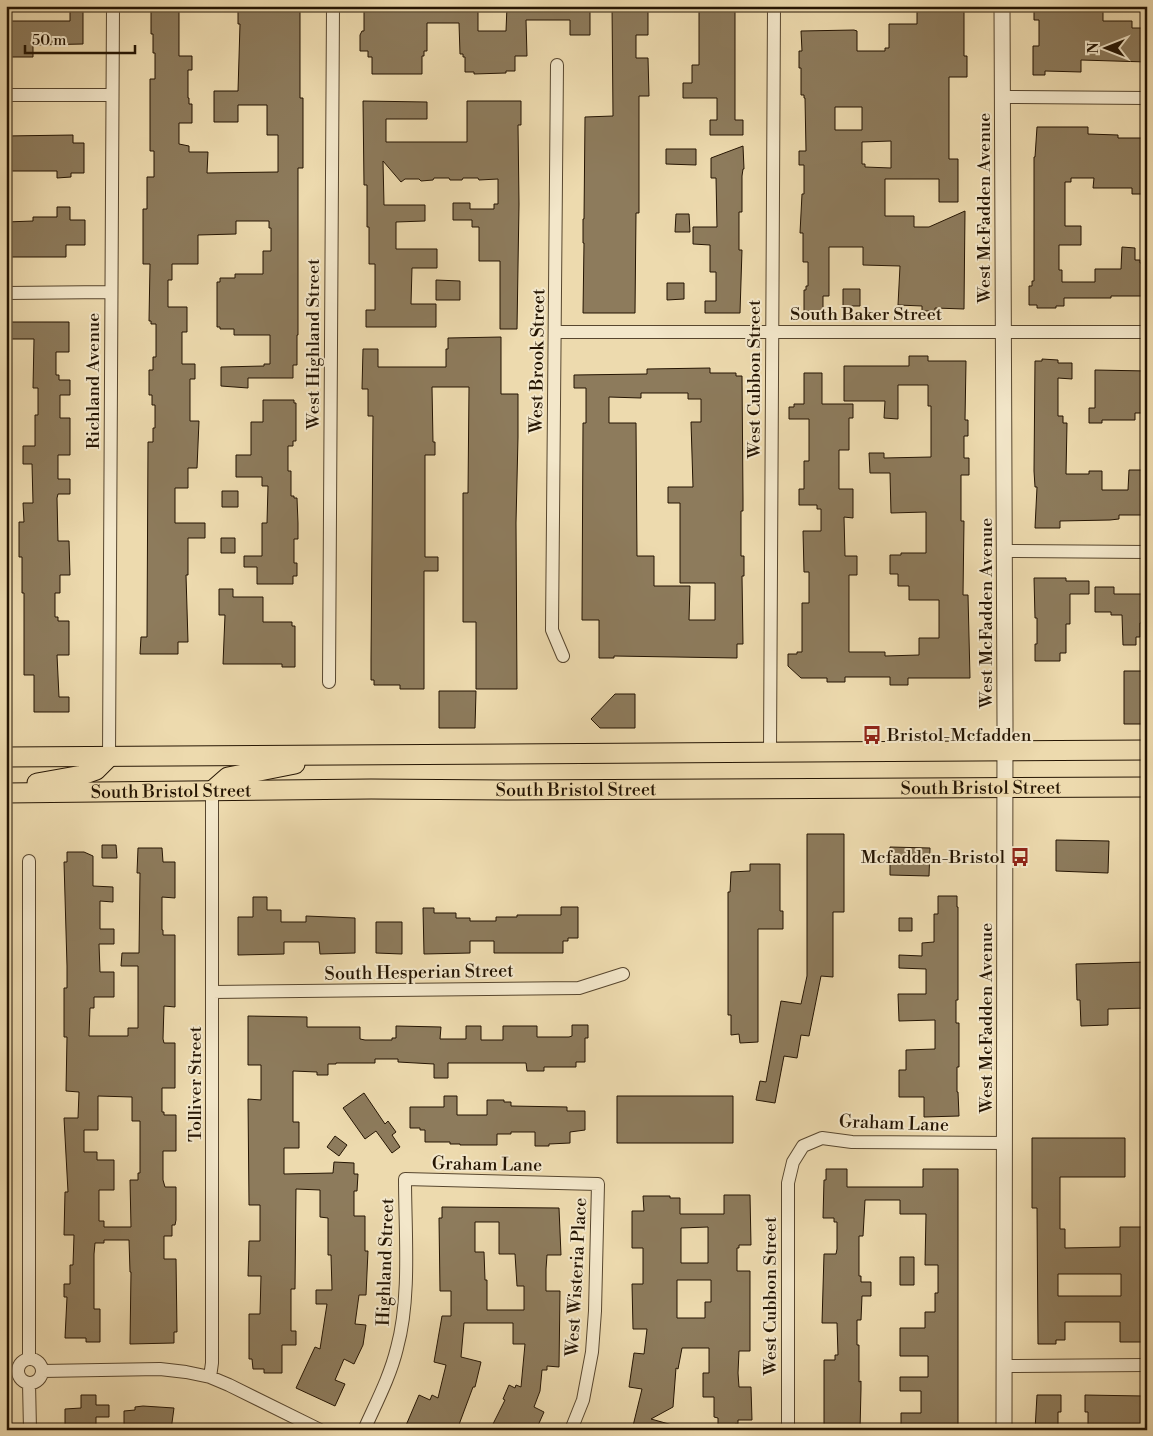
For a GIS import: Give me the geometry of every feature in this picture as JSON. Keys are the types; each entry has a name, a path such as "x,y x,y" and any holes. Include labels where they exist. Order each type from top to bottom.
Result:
{"main road":[{"name":"South Bristol Street","path":"6,757 1147,750"},
{"path":"212,791 228,777 343,755"},
{"path":"6,791 82,775 96,770 109,756"},
{"name":"South Bristol Street","path":"6,791 732,790 1147,787"}],"street":[{"name":"Richland Avenue","path":"109,756 112,6"},
{"name":"West Highland Street","path":"329,682 333,6"},
{"name":"West Cubbon Street","path":"770,752 774,6"},
{"name":"West McFadden Avenue","path":"1002,6 1005,751 1004,1430"},
{"name":"West Brook Street","path":"557,66 552,630 563,656"},
{"path":"6,95 112,95"},
{"path":"1002,97 1147,98"},
{"path":"6,293 111,292"},
{"name":"South Baker Street","path":"555,332 1147,332"},
{"path":"1004,551 1147,552"},
{"name":"Tolliver Street","path":"210,1377 212,1363 212,791"},
{"path":"29,861 29,1359"},
{"name":"South Hesperian Street","path":"212,992 578,988 624,974"},
{"name":"Graham Lane","path":"793,1162 803,1146 822,1138 852,1142 1004,1144"},
{"name":"West Cubbon Street","path":"788,1430 788,1183 793,1162"},
{"name":"Graham Lane","path":"405,1179 598,1184"},
{"name":"Highland Street","path":"364,1430 392,1366 402,1324 405,1296 405,1179"},
{"name":"West Wisteria Place","path":"571,1430 583,1400 592,1352 595,1312 598,1184"},
{"path":"29,1359 37,1362 42,1371 39,1379 29,1383 12,1371 22,1362 29,1359"},
{"path":"1004,1366 1147,1365"},
{"path":"42,1371 160,1369 210,1377 320,1430"},
{"path":"29,1383 30,1430"}],"building":[{"path":"151,6 179,6 179,56 192,56 192,70 188,70 188,98 189,104 192,104 192,123 179,123 179,144 189,146 189,152 208,152 207,173 278,172 278,135 267,135 267,105 238,105 238,122 214,122 214,91 238,91 240,24 238,24 238,6 300,6 300,98 303,98 303,168 298,168 298,335 297,365 293,365 293,378 248,378 248,388 221,386 221,367 264,366 264,364 270,364 270,335 234,335 234,329 220,329 220,327 217,327 217,282 220,282 220,278 235,278 235,274 263,274 263,251 271,251 271,228 269,228 269,221 236,221 236,234 198,235 198,264 172,264 172,280 168,280 168,307 187,307 187,332 182,332 182,364 195,364 195,379 190,379 190,421 199,421 197,468 188,468 188,488 175,488 175,523 205,523 205,538 188,538 188,575 186,575 188,642 178,642 178,654 140,654 141,637 147,637 148,442 153,442 153,428 155,428 155,405 152,405 152,395 149,395 149,370 153,370 153,357 156,357 156,324 151,324 151,321 149,321 150,264 143,264 143,209 147,209 147,177 154,177 154,151 150,151 150,79 155,79 155,53 153,53 153,34 151,34"},
{"path":"364,6 446,6 446,9 478,9 478,31 506,31 507,6 590,6 590,35 570,35 570,20 526,20 527,56 515,56 515,71 474,74 474,72 465,72 465,57 463,57 463,54 460,54 459,23 427,23 427,51 424,51 424,56 422,56 422,74 372,74 372,57 368,57 368,51 360,51 360,35 364,31"},
{"path":"612,6 648,6 648,35 636,35 636,58 648,58 649,96 639,96 639,213 636,213 635,313 583,313 585,117 613,116"},
{"path":"699,6 735,6 735,120 743,120 743,135 710,135 710,120 717,120 717,98 683,98 683,83 692,83 692,65 699,65"},
{"path":"917,6 964,6 964,56 967,56 967,77 949,77 949,159 958,159 958,202 939,202 939,179 885,179 885,216 914,216 914,227 929,227 965,211 964,309 935,308 935,311 922,311 922,306 898,305 900,266 863,265 863,247 829,247 829,296 823,296 823,311 804,311 804,290 808,286 808,262 803,262 803,233 800,233 802,194 804,194 804,165 799,165 799,151 806,151 805,98 804,95 801,95 801,68 799,68 799,51 802,51 801,31 854,30 857,31 857,51 885,51 885,48 889,48 889,24 917,24","holes":["835,107 862,107 862,130 835,130","891,141 891,168 865,167 865,164 862,164 862,142"]},
{"path":"1034,6 1103,6 1103,21 1132,21 1132,28 1143,28 1143,34 1147,34 1147,62 1081,60 1081,72 1045,71 1045,75 1033,75 1033,46 1039,46 1039,20 1034,20"},
{"path":"70,8 83,8 83,44 33,45 33,57 6,57 6,21 70,21"},
{"path":"363,101 427,102 427,119 386,119 386,142 467,142 467,101 521,101 521,125 518,125 517,329 500,329 500,261 479,261 479,227 472,227 472,220 453,220 453,203 470,203 470,209 494,209 494,204 498,204 498,179 479,180 478,178 463,178 462,180 450,180 449,178 434,178 433,180 421,181 419,179 405,179 401,182 383,161 384,205 425,205 425,221 396,222 396,249 437,249 437,268 412,268 411,304 436,304 436,327 366,327 366,310 375,310 375,264 369,264 367,185 364,185"},
{"path":"1037,127 1088,127 1088,134 1118,135 1118,138 1147,138 1147,194 1132,194 1132,188 1093,188 1094,178 1071,178 1071,182 1065,182 1065,226 1081,226 1081,245 1059,245 1059,270 1062,270 1062,282 1095,282 1095,269 1121,269 1122,247 1135,248 1135,260 1140,260 1140,263 1147,263 1147,296 1064,298 1064,306 1056,306 1056,308 1037,308 1037,305 1029,305 1029,286 1032,286 1032,281 1034,281 1034,157"},
{"path":"73,135 73,143 84,143 84,173 71,173 71,177 57,178 57,171 6,171 6,136"},
{"path":"743,146 742,212 739,212 739,250 742,250 740,313 705,313 705,301 716,301 716,272 710,272 710,245 693,244 693,227 717,227 716,178 711,178 711,158"},
{"path":"666,149 696,149 696,165 666,164"},
{"path":"57,207 70,207 70,220 85,220 85,245 66,245 66,257 6,257 6,222 33,221 33,217 57,217"},
{"path":"676,214 689,214 690,232 675,232"},
{"path":"436,280 460,281 460,300 436,300"},
{"path":"667,283 684,283 684,299 667,300"},
{"path":"843,289 860,289 860,306 843,306"},
{"path":"7,322 69,322 69,352 56,352 56,375 59,375 59,380 70,380 70,395 60,395 60,418 70,418 70,455 58,455 58,479 70,479 70,494 58,494 57,498 58,541 69,541 70,575 60,575 60,593 55,593 55,617 58,617 58,621 69,621 69,655 57,655 59,697 69,697 69,712 34,712 34,675 24,675 24,593 22,593 22,557 19,557 19,522 24,522 23,503 33,503 32,464 23,464 23,446 35,446 35,415 38,415 38,388 33,388 34,339 8,339"},
{"path":"501,337 501,394 518,394 516,523 517,689 476,689 476,622 463,622 463,493 468,493 469,387 432,387 435,455 425,455 425,557 438,557 438,571 424,571 424,689 400,689 400,685 374,685 374,680 371,680 373,416 368,416 368,389 362,389 363,349 378,349 378,367 446,367 448,338"},
{"path":"909,356 928,356 928,361 966,361 965,420 968,420 968,436 964,436 964,458 969,458 969,475 961,475 961,521 964,521 963,595 968,595 970,678 908,678 908,685 890,685 890,677 845,677 845,682 827,682 827,678 801,678 788,666 788,654 802,652 802,603 809,603 809,572 804,572 803,531 821,531 821,509 817,509 817,505 799,505 799,489 804,489 804,461 809,461 809,419 789,419 789,407 794,407 794,404 804,404 804,373 822,373 822,404 853,404 853,418 849,418 849,450 839,450 839,489 853,489 853,518 844,517 845,556 857,556 857,575 849,575 849,652 885,652 885,656 919,655 919,638 939,638 939,600 909,600 909,586 898,586 898,574 890,574 890,555 926,553 926,512 891,513 890,473 870,473 869,453 884,453 884,458 931,457 931,406 928,406 928,385 898,385 898,419 884,418 885,401 844,401 844,366 909,366"},
{"path":"1042,359 1058,360 1058,363 1072,363 1072,379 1058,378 1058,416 1063,416 1063,423 1067,423 1066,474 1089,474 1089,471 1102,471 1102,490 1128,490 1129,470 1147,470 1147,515 1119,515 1119,519 1110,520 1060,521 1060,528 1035,528 1037,487 1035,487 1034,471 1035,361 1042,361"},
{"path":"710,368 710,373 736,373 736,376 742,376 743,511 741,511 741,556 744,556 744,576 742,576 743,644 737,644 737,658 614,656 614,658 599,658 599,620 582,620 583,423 586,423 586,388 574,388 574,375 647,374 647,369","holes":["641,393 688,393 688,399 701,399 701,422 691,422 693,487 668,487 668,503 680,503 680,583 715,583 715,620 689,620 690,586 654,586 654,556 637,556 636,423 609,423 609,397 641,398"]},
{"path":"1095,370 1147,371 1147,413 1135,413 1135,420 1102,420 1102,423 1089,423 1089,408 1095,408"},
{"path":"263,400 294,400 294,403 296,403 296,441 293,441 293,446 288,446 291,496 297,498 298,523 298,539 294,539 294,563 297,563 297,576 293,576 293,584 257,584 257,567 244,567 244,556 262,556 262,523 267,523 268,486 262,486 262,477 236,477 236,455 251,455 251,422 263,422"},
{"path":"222,491 238,491 238,507 222,507"},
{"path":"221,538 235,538 235,553 221,553"},
{"path":"1034,578 1066,578 1066,581 1089,581 1089,594 1070,594 1070,624 1066,624 1066,653 1060,653 1060,661 1035,661 1037,618 1035,618"},
{"path":"1095,587 1114,587 1114,594 1147,594 1147,623 1140,623 1140,637 1136,637 1136,645 1123,645 1122,615 1111,615 1111,612 1095,612"},
{"path":"219,589 233,589 233,597 263,597 263,622 292,622 292,626 295,626 295,667 282,667 282,664 223,664 225,615 219,615"},
{"path":"1124,671 1147,671 1147,724 1124,724"},
{"path":"439,691 476,691 475,728 439,728"},
{"path":"615,694 635,694 635,728 600,728 591,719"},
{"path":"807,834 844,834 844,912 833,912 833,977 821,976 809,1036 801,1035 797,1058 784,1056 775,1103 756,1100 760,1081 766,1082 781,1001 801,1004 807,976"},
{"path":"1056,840 1109,841 1108,873 1056,871"},
{"path":"102,845 116,845 117,858 102,858"},
{"path":"890,847 930,848 929,876 890,875"},
{"path":"138,848 162,848 163,862 175,862 175,898 162,897 162,930 163,935 175,935 175,1007 164,1006 163,1039 164,1043 175,1043 175,1088 162,1088 162,1112 164,1112 164,1115 176,1115 176,1151 163,1151 163,1180 165,1187 176,1187 176,1220 175,1225 172,1225 172,1236 164,1236 164,1259 176,1259 177,1332 174,1332 174,1343 130,1344 131,1272 129,1240 104,1240 104,1243 95,1243 94,1254 94,1309 100,1309 100,1342 86,1342 86,1338 65,1338 67,1297 64,1297 64,1284 70,1284 70,1265 73,1265 74,1235 64,1235 65,1192 68,1192 64,1118 78,1118 79,1092 66,1091 67,1037 64,1037 64,988 67,988 67,966 64,862 67,862 67,852 84,852 93,856 93,886 113,887 113,902 100,901 100,929 114,929 114,944 99,944 100,972 114,972 114,997 94,997 94,1008 90,1008 89,1036 128,1036 128,1028 138,1028 138,966 121,966 122,953 139,953 140,873 137,873","holes":["98,1096 132,1097 132,1121 140,1121 140,1173 138,1173 138,1180 130,1180 131,1227 104,1227 104,1221 99,1221 99,1190 114,1190 114,1160 97,1160 97,1152 84,1152 84,1130 98,1130"]},
{"path":"750,864 780,864 780,911 783,911 783,929 758,929 758,1042 740,1043 739,1034 731,1035 731,1015 728,1015 728,892 730,892 731,872 750,871"},
{"path":"938,896 957,896 958,1000 956,1000 956,1023 959,1023 957,1092 959,1116 924,1117 924,1097 899,1097 899,1070 906,1070 906,1050 935,1049 935,1020 899,1021 898,994 926,994 926,969 899,968 899,955 922,956 922,943 934,942 934,914 938,914"},
{"path":"253,897 267,897 267,910 281,910 281,922 306,922 306,916 355,918 355,953 320,954 319,942 284,942 284,954 238,955 238,917 253,917"},
{"path":"561,907 578,907 578,938 568,938 568,941 563,941 563,953 494,953 494,941 470,941 470,953 424,954 423,908 434,908 434,913 456,913 456,918 470,918 470,921 496,921 496,917 517,917 517,915 561,915"},
{"path":"899,918 912,918 912,931 899,931"},
{"path":"376,922 402,922 402,954 376,953"},
{"path":"1147,962 1147,1008 1108,1009 1108,1025 1081,1026 1080,1000 1077,1000 1076,964"},
{"path":"248,1016 307,1017 307,1027 360,1027 360,1039 365,1040 392,1040 392,1038 396,1038 396,1026 441,1027 440,1039 466,1039 466,1026 481,1026 481,1040 503,1040 503,1026 537,1026 537,1037 569,1037 572,1036 572,1025 588,1025 588,1038 585,1038 585,1062 576,1062 576,1067 544,1067 544,1071 527,1071 526,1063 448,1063 448,1078 434,1078 434,1064 398,1062 398,1059 375,1059 375,1063 328,1064 328,1075 317,1075 317,1072 293,1071 293,1122 299,1122 299,1148 284,1148 284,1174 333,1173 334,1162 354,1163 354,1174 358,1174 357,1191 354,1191 354,1216 365,1216 365,1251 368,1251 366,1295 359,1295 355,1324 366,1325 363,1345 354,1364 344,1359 335,1380 345,1384 335,1406 296,1388 315,1347 320,1349 327,1304 316,1304 316,1290 332,1290 331,1255 328,1255 328,1218 320,1217 320,1190 296,1189 295,1289 291,1289 291,1331 296,1331 296,1345 282,1345 282,1373 264,1373 264,1369 253,1369 252,1359 249,1359 249,1314 260,1314 261,1276 248,1276 249,1241 260,1241 260,1205 249,1205 248,1099 261,1100 261,1065 248,1065"},
{"path":"364,1093 385,1124 388,1121 396,1132 392,1135 400,1147 392,1153 376,1131 365,1139 343,1108"},
{"path":"444,1096 457,1096 457,1115 487,1115 487,1100 504,1100 504,1102 511,1102 511,1106 567,1107 567,1111 585,1111 585,1130 570,1132 570,1143 549,1144 549,1146 535,1146 535,1132 497,1134 497,1145 460,1145 450,1144 450,1142 425,1142 425,1130 410,1128 410,1107 444,1107"},
{"path":"617,1096 733,1096 733,1143 617,1143"},
{"path":"335,1136 347,1145 339,1156 327,1147"},
{"path":"1032,1138 1125,1138 1125,1177 1060,1177 1060,1229 1065,1229 1065,1248 1120,1247 1120,1227 1143,1227 1143,1342 1120,1342 1120,1322 1065,1322 1065,1340 1056,1340 1056,1344 1038,1344 1037,1208 1032,1208","holes":["1058,1274 1121,1274 1121,1296 1058,1296"]},
{"path":"826,1169 847,1169 847,1187 923,1187 923,1169 958,1169 958,1430 934,1430 934,1426 901,1426 901,1413 921,1413 921,1391 900,1391 900,1377 928,1377 928,1356 900,1356 900,1328 925,1328 925,1312 935,1312 935,1293 938,1293 938,1265 925,1265 926,1214 900,1214 900,1200 865,1200 863,1236 859,1236 859,1276 861,1276 861,1282 871,1282 871,1296 862,1296 861,1320 857,1320 859,1382 861,1381 860,1430 824,1430 824,1360 835,1360 835,1355 838,1355 837,1323 822,1323 824,1254 836,1254 837,1249 837,1222 834,1222 834,1218 823,1218"},
{"path":"724,1195 750,1195 751,1245 739,1245 739,1248 737,1248 737,1271 750,1271 750,1351 739,1351 738,1373 739,1387 751,1387 752,1420 738,1420 738,1424 735,1424 735,1430 718,1430 718,1418 714,1417 714,1397 703,1397 703,1373 709,1373 709,1348 682,1348 678,1369 676,1368 673,1407 651,1419 676,1426 676,1430 632,1430 642,1389 629,1387 634,1353 644,1354 647,1329 633,1329 632,1284 643,1284 643,1248 632,1248 632,1211 644,1211 643,1196 670,1196 670,1198 680,1198 680,1214 724,1214","holes":["708,1227 708,1263 681,1263 681,1228","677,1280 711,1280 711,1302 705,1302 705,1318 677,1318"]},
{"path":"442,1207 559,1208 561,1255 547,1255 546,1291 560,1291 559,1367 547,1366 547,1370 542,1370 540,1391 534,1407 544,1412 536,1430 490,1430 505,1400 503,1399 509,1385 515,1388 516,1385 521,1387 525,1344 513,1344 513,1323 464,1323 461,1357 481,1362 475,1387 473,1387 457,1430 404,1430 419,1395 430,1400 432,1395 438,1398 446,1365 434,1362 442,1316 451,1316 451,1291 440,1291 439,1218 442,1218","holes":["475,1222 499,1222 499,1254 515,1254 517,1286 524,1286 524,1310 487,1310 487,1280 485,1280 484,1252 475,1252"]},
{"path":"900,1257 914,1257 914,1285 900,1285"},
{"path":"81,1395 96,1395 96,1405 109,1405 109,1417 96,1417 96,1429 65,1429 65,1409 81,1408"},
{"path":"1037,1395 1061,1395 1061,1412 1058,1412 1058,1430 1035,1430"},
{"path":"1085,1395 1143,1396 1143,1430 1088,1430 1088,1412 1085,1412"},
{"path":"135,1407 174,1408 171,1430 124,1430 124,1411 135,1410"}],"place":[{"name":"Bristol-Mcfadden","path":"872,735"},
{"name":"Mcfadden-Bristol","path":"1020,857"}]}
